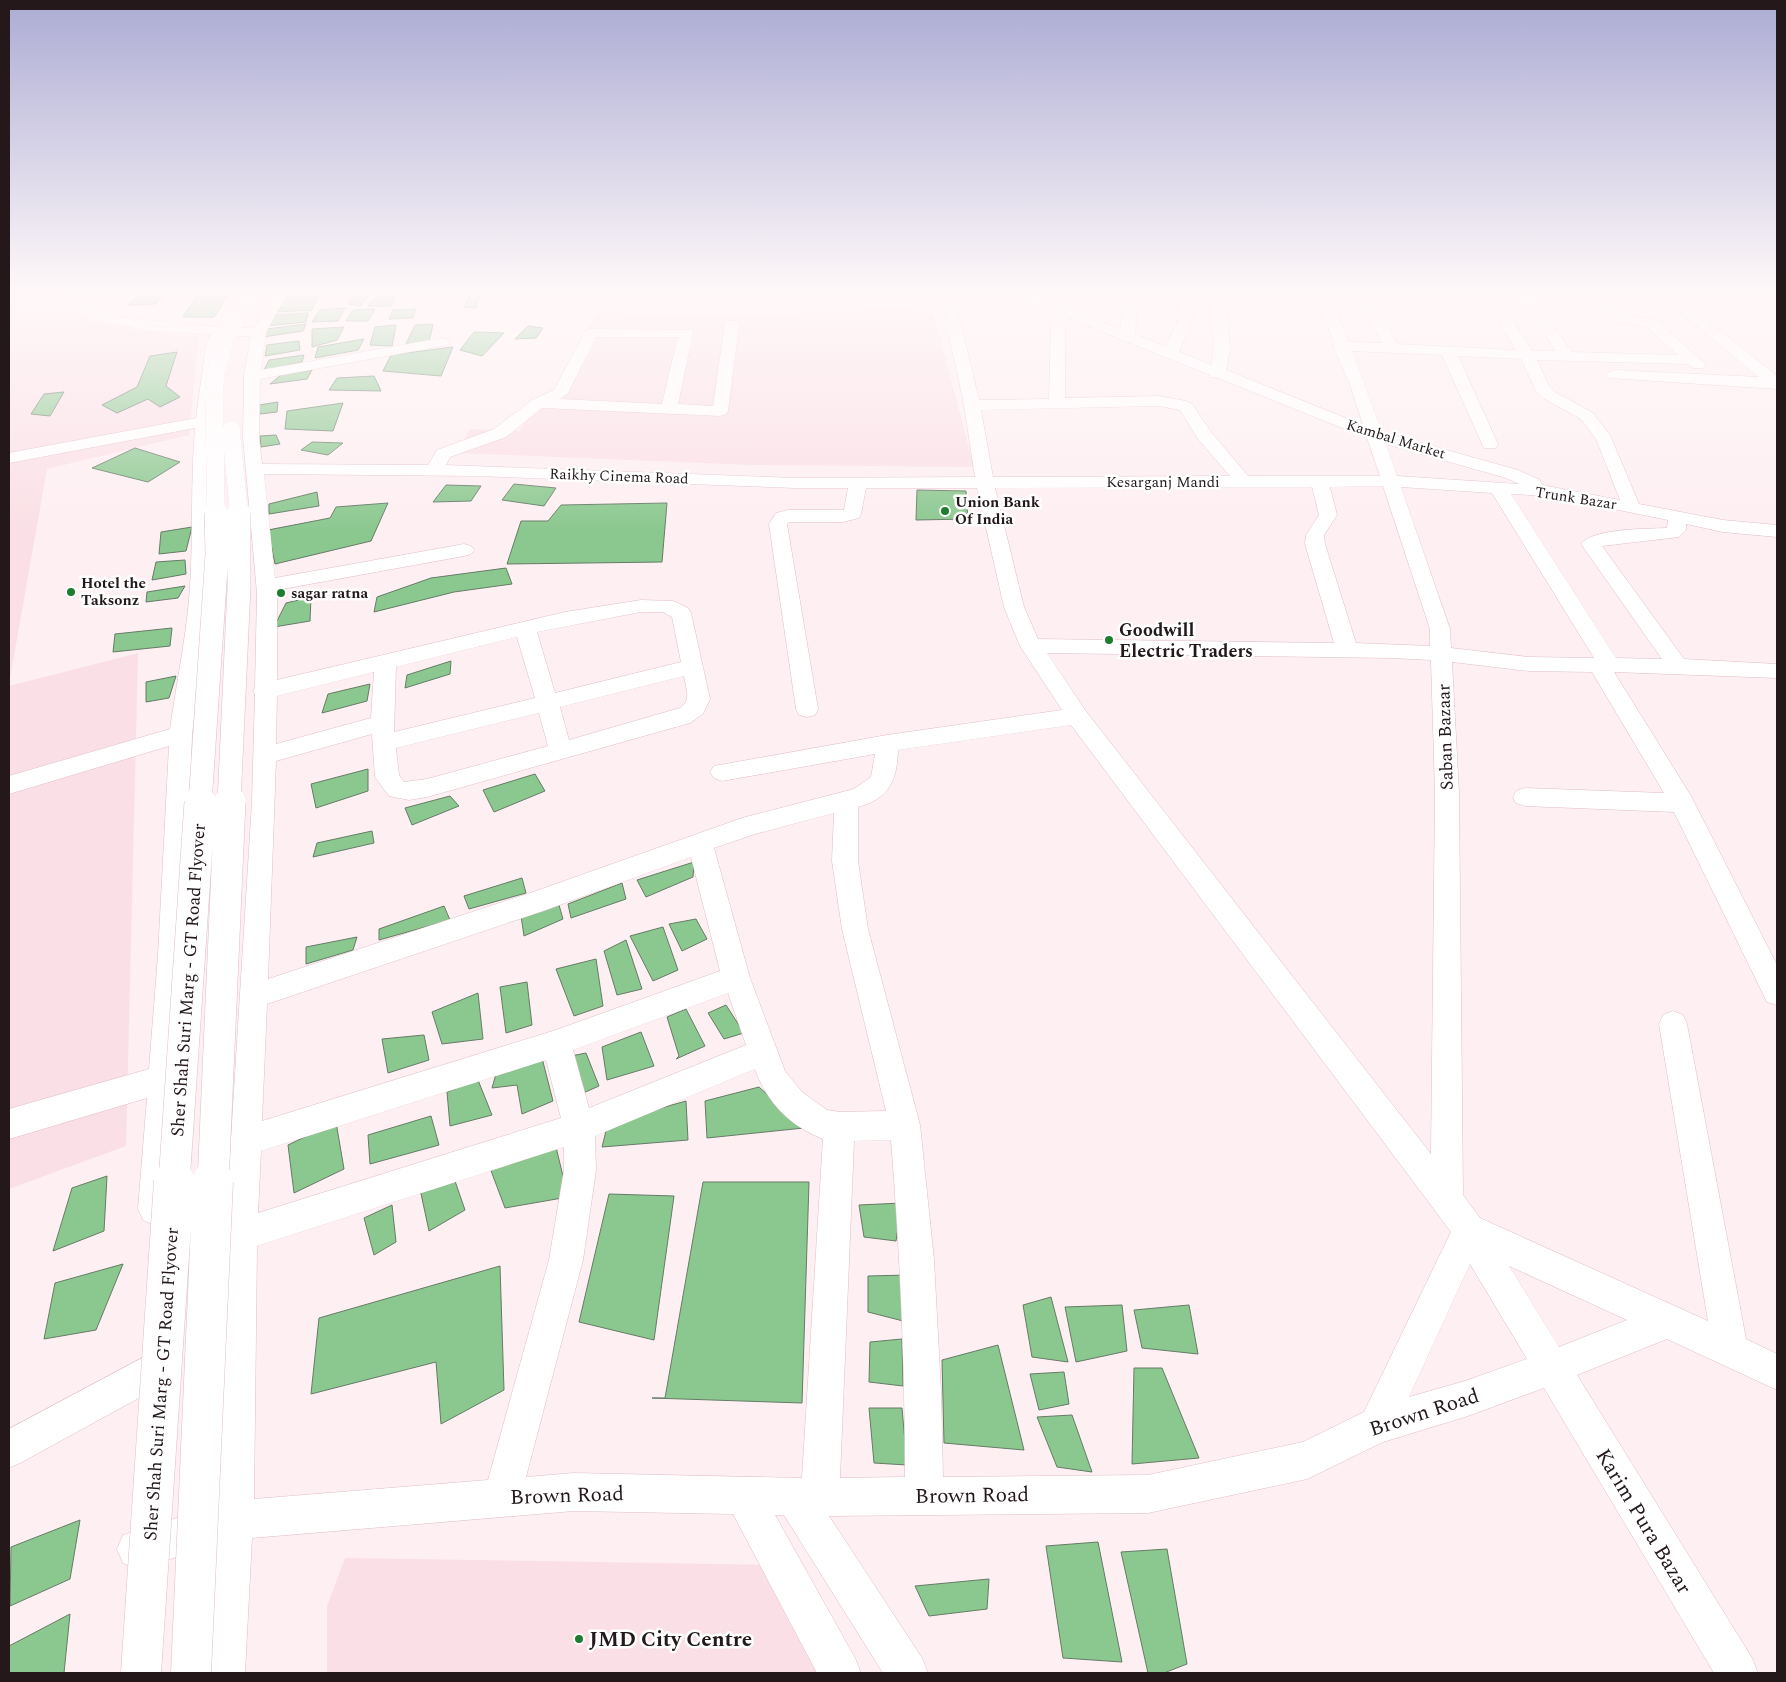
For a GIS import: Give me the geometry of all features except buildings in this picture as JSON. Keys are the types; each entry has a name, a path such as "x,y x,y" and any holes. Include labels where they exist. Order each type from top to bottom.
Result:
{"main road":[{"name":"Sher Shah Suri Marg - GT Road Flyover","path":"141,1673 217,554 214,392 216,372"},
{"name":"Sher Shah Suri Marg - GT Road Flyover","path":"191,1673 239,588 240,529 230,419 234,372"}],"street":[{"path":"121,1673 144,1375 162,1079 172,955 181,734 199,600 202,499 200,472 203,422 209,372"},
{"path":"224,1673 234,1520 241,1235 254,996 264,756 266,586 251,438 253,372"},
{"path":"252,376 272,372"},
{"path":"434,471 443,454 500,433 538,403 560,393 571,372"},
{"path":"669,409 677,372"},
{"path":"538,403 720,411 725,372"},
{"name":"Karim Pura Bazar","path":"965,372 985,482 1014,607 1031,646 1076,716 1469,1230 1736,1673"},
{"path":"1057,372 1057,403"},
{"name":"Kambal Market","path":"1213,372 1374,435 1512,474 1550,491"},
{"name":"Saban Bazaar","path":"1352,372 1391,481 1437,620 1441,654 1447,793 1447,1200"},
{"path":"1457,372 1490,444"},
{"path":"1535,372 1545,391 1578,410 1596,427 1604,439 1632,508"},
{"path":"1706,372 1714,380"},
{"path":"1762,372 1776,384"},
{"path":"1595,374 1776,384"},
{"path":"972,405 1159,401 1180,404 1191,412 1204,435 1243,481"},
{"path":"9,458 203,422"},
{"name":"Raikhy Cinema Road","path":"254,469 538,472 796,483 985,482"},
{"path":"1319,480 1328,515 1314,535 1314,544 1347,650"},
{"name":"Trunk Bazar","path":"1342,480 1391,481 1550,491 1723,526 1777,531"},
{"name":"Kesarganj Mandi","path":"985,482 1342,480"},
{"path":"808,709 778,524 783,517 788,516 843,516 852,514 858,483"},
{"path":"1498,488 1605,666 1767,952 1777,993"},
{"path":"1677,517 1677,530 1672,533 1601,539 1591,544 1594,552 1628,595 1678,666"},
{"path":"266,586 464,550"},
{"path":"264,691 385,664 525,628 633,608 666,606 681,613 699,699 698,706 682,717 427,788 409,791 397,790 387,777 383,733 385,664"},
{"path":"525,628 561,750"},
{"path":"1031,646 1347,650 1441,654 1510,663 1678,666 1777,672"},
{"path":"264,756 547,702 692,668"},
{"path":"722,772 887,743 1076,716"},
{"path":"9,785 181,734"},
{"path":"254,996 701,845 751,825 846,801 872,792 883,778 887,743"},
{"path":"1526,797 1682,803"},
{"path":"846,801 845,861 854,921 905,1125 917,1270 923,1391 924,1496"},
{"path":"701,845 736,978 773,1079 791,1102 810,1118 825,1125 840,1127 905,1125"},
{"path":"246,1141 556,1043 736,978"},
{"path":"1673,1024 1730,1350"},
{"path":"502,1497 566,1260 580,1170 579,1127 556,1043"},
{"path":"241,1235 579,1127 763,1052"},
{"path":"9,1124 162,1079"},
{"path":"840,1127 807,1497 906,1673"},
{"path":"1376,1425 1469,1230 1777,1372"},
{"name":"Brown Road","path":"131,1550 234,1520 574,1492 807,1497 1148,1494 1307,1460 1376,1425 1465,1399 1551,1368 1668,1321"},
{"path":"9,1449 144,1375"},
{"path":"743,1495 840,1673"}],"shaded area":[{"path":"9,372 195,372 189,435 47,469 9,684"},
{"path":"565,372 949,372 974,467 752,465 457,453 470,429 520,431 536,402 552,398"},
{"path":"138,653 126,1146 9,1189 9,686"},
{"name":"JMD City Centre","path":"345,1558 787,1565 851,1673 327,1673 327,1606"}],"place":[{"name":"Union Bank Of India","path":"945,511"},
{"name":"Hotel the Taksonz","path":"71,592"},
{"name":"sagar ratna","path":"281,593"},
{"name":"Goodwill Electric Traders","path":"1109,640"},
{"name":"JMD City Centre","path":"579,1639"}]}
